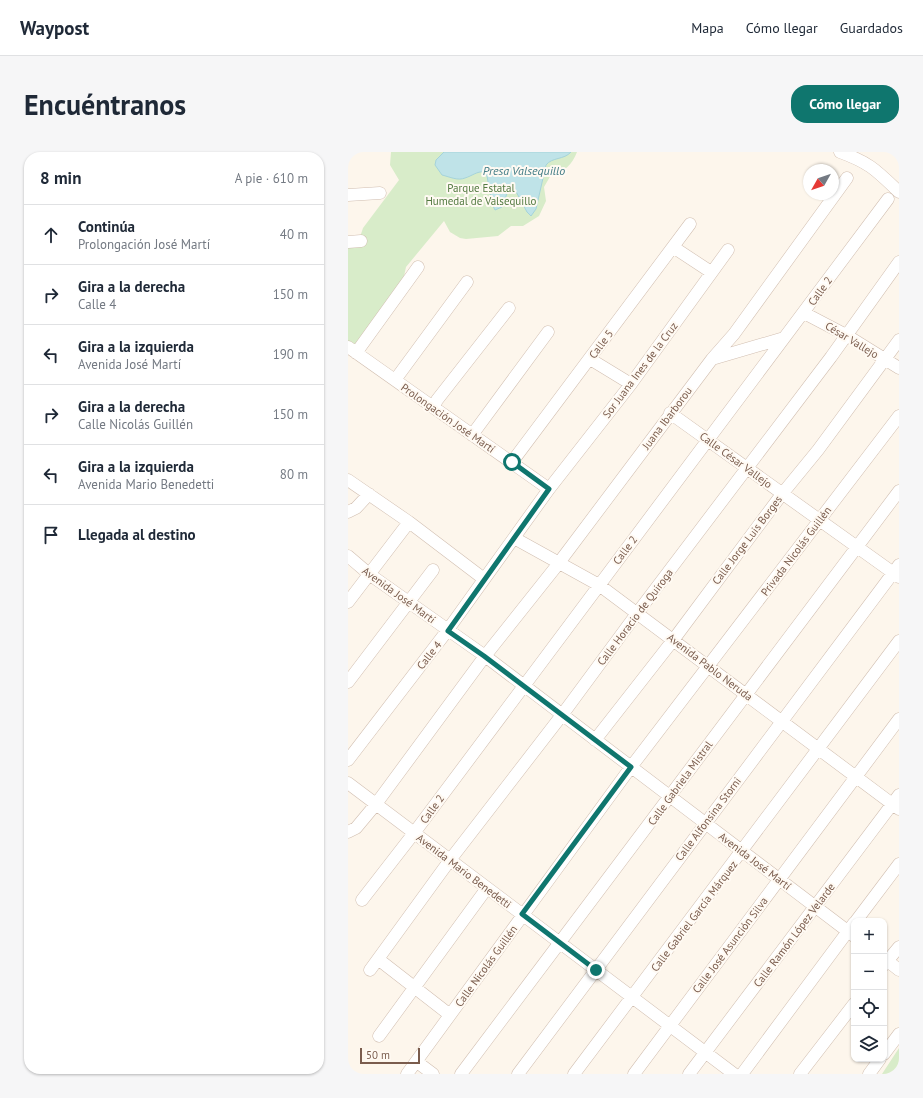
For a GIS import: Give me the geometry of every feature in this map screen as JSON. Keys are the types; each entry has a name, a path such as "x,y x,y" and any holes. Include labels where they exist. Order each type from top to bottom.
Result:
{"street":[{"path":"840,152 862,160 873,167 899,192"},
{"name":"Juana Ibarborou","path":"348,832 356,828 376,804 484,656 558,562 670,413 712,359 734,334 848,178"},
{"path":"348,195 380,193"},
{"name":"Calle 2","path":"362,900 414,833 523,685 804,313 888,199"},
{"name":"Calle 5","path":"512,462 690,224"},
{"path":"348,242 361,241"},
{"path":"673,247 711,272"},
{"name":"Sor Juana Ines de la Cruz","path":"549,489 631,384 728,250"},
{"name":"Calle Horacio de Quiroga","path":"370,970 450,860 562,715 899,262"},
{"path":"352,350 418,267"},
{"path":"395,380 467,282"},
{"path":"434,407 437,400 508,308"},
{"name":"César Vallejo","path":"804,313 846,335 899,368"},
{"path":"472,435 548,332"},
{"path":"734,334 748,350"},
{"path":"712,359 748,350 784,338"},
{"name":"Calle Jorge Luis Borges","path":"595,740 674,639 782,494 818,450 899,340"},
{"name":"Prolongación José Martí","path":"352,350 549,489"},
{"path":"590,359 631,384"},
{"name":"Calle César Vallejo","path":"670,413 819,520 897,572"},
{"name":"Privada Nicolás Guillén","path":"710,666 899,416"},
{"path":"348,480 409,522 484,579"},
{"name":"Calle 4","path":"348,760 448,631 549,489"},
{"name":"Calle Gabriela Mistral","path":"461,1074 899,491"},
{"path":"348,512 356,508 369,494"},
{"path":"348,602 409,522"},
{"name":"Avenida Pablo Neruda","path":"514,538 599,585 710,666 781,722 819,747 857,776 897,803"},
{"name":"Avenida José Martí","path":"348,556 369,574 523,685 816,907 851,927"},
{"path":"348,682 433,570"},
{"name":"Calle Alfonsina Storni","path":"518,1074 781,722 897,572"},
{"name":"Calle Gabriel García Márquez","path":"574,1074 633,998 899,641"},
{"name":"Calle Nicolás Guillén","path":"406,1074 417,1062 522,914 631,767 710,666"},
{"name":"Calle José Asunción Silva","path":"634,1074 899,719"},
{"name":"Avenida Mario Benedetti","path":"348,783 734,1074"},
{"name":"Calle Ramón López Velarde","path":"690,1074 816,907 897,803"},
{"path":"860,918 899,864"},
{"path":"379,1036 487,888"},
{"path":"742,1074 851,931"},
{"path":"887,960 899,946"},
{"path":"378,959 450,1015"},
{"path":"887,963 899,970"},
{"path":"800,1074 851,1008"},
{"path":"887,1050 899,1034"},
{"path":"417,1062 433,1074"},
{"path":"869,1074 878,1062"}],"green space":[{"name":"Parque Estatal Humedal de Valsequillo","path":"391,152 577,152 573,161 567,167 560,172 551,175 544,187 546,201 539,216 523,226 511,226 498,236 466,239 460,238 450,232 444,221 406,267 403,281 348,354 348,246 360,237 363,228 399,180 390,165"},
{"path":"899,1048 899,1074 882,1074"}],"water":[{"name":"Presa Valsequillo","path":"444,152 571,152 568,155 549,162 546,165 536,209 531,216 527,212 513,186 509,188 502,207 495,210 492,204 487,176 484,172 479,172 462,179 442,175 435,165 436,160"}],"route":[{"path":"512,462 549,489 448,631 484,656 631,767 522,914 596,970"}]}
